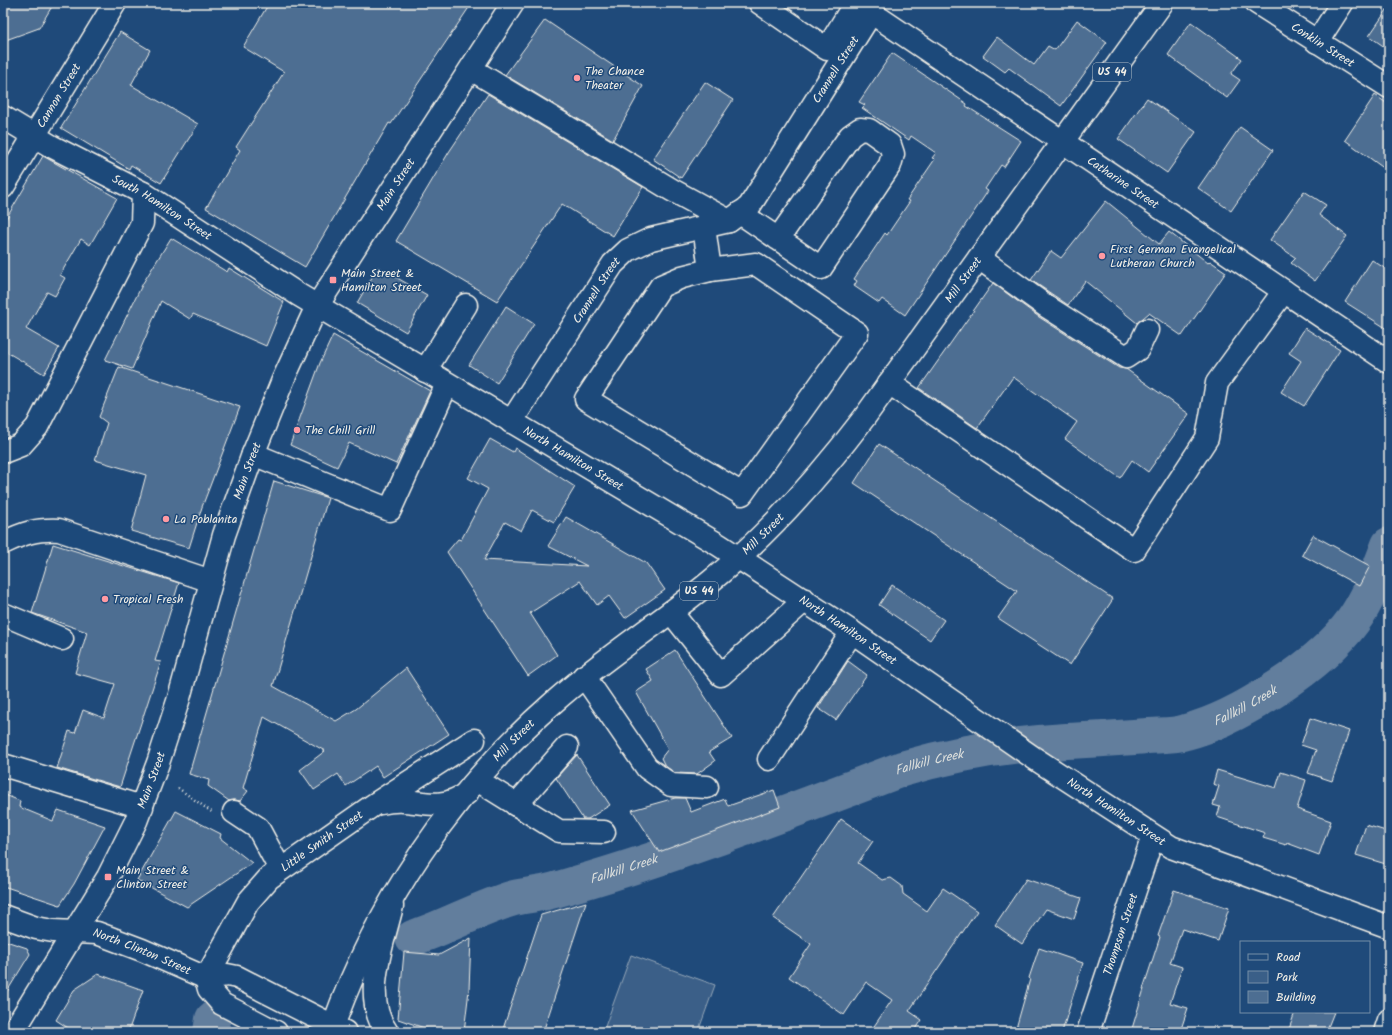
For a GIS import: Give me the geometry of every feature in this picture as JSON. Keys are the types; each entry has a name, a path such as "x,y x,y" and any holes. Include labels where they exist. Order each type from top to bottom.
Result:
{"main road":[{"name":"Cannon Street","path":"3,187 114,3"},
{"name":"Main Street","path":"13,1032 108,877 136,822 158,763 179,698 224,535 253,454 283,380 317,306 513,3"},
{"path":"760,3 827,50 861,6"},
{"name":"Mill Street","path":"336,1030 361,960 394,897 433,837 472,786 526,727 584,676 671,612 739,557 821,473 889,383 1162,3"},
{"name":"Conklin Street","path":"1257,3 1389,87"},
{"path":"1317,42 1342,3"},
{"name":"Catharine Street","path":"861,6 1389,362"},
{"name":"Crannell Street","path":"511,422 613,264 628,250 651,238 704,227 735,217 749,207 861,6"},
{"path":"471,69 672,190 735,217 778,238 821,268 890,165 893,154 890,145 869,130 860,129 850,136 778,238"},
{"name":"South Hamilton Street","path":"3,118 34,136 143,193 317,306"},
{"path":"3,452 21,444 38,427 142,222 143,193"},
{"path":"704,227 710,270"},
{"path":"979,258 1046,306 1126,357 1138,348 1147,330"},
{"path":"756,264 857,333 742,494 586,399 661,286 682,277 710,270 756,264"},
{"path":"889,383 1134,550 1207,438 1217,383 1284,291"},
{"path":"425,371 466,305"},
{"name":"North Hamilton Street","path":"317,306 739,557 852,632 1034,758 1171,847 1389,927"},
{"path":"253,454 390,510 447,384"},
{"path":"3,543 26,532 40,529 58,530 211,581"},
{"path":"671,612 721,675 805,600"},
{"path":"3,614 62,639"},
{"path":"769,759 852,632"},
{"path":"584,676 646,768 671,785 707,787"},
{"name":"Little Smith Street","path":"206,978 248,902 257,890 280,869 372,806 474,740"},
{"path":"516,805 566,747"},
{"path":"3,765 142,807"},
{"path":"372,806 400,799 439,805 449,803 472,786 516,805 559,831 604,832"},
{"path":"234,812 258,828 280,869"},
{"name":"Thompson Street","path":"1088,1032 1153,836"},
{"path":"387,1032 376,1011 374,989 394,897"},
{"name":"North Clinton Street","path":"3,916 36,928 97,933 142,950 206,978"},
{"path":"276,1032 241,1024 215,997 206,978 228,974 237,977 336,1030"},
{"path":"1385,1032 1389,1020"}],"green space":[{"path":"631,955 715,985 698,1032 603,1032"}],"building":[{"path":"3,3 54,3 39,28 3,41"},
{"path":"269,3 472,3 391,124 389,123 305,267 206,208 240,150 236,147 284,72 243,47"},
{"path":"1389,7 1389,50 1369,36"},
{"name":"The Chance Theater","path":"545,20 643,86 613,140 505,75"},
{"path":"1077,20 1107,42 1061,106 1009,68 1005,72 983,56 997,37 1034,65 1048,46 1055,50"},
{"path":"1191,22 1242,59 1231,74 1240,80 1227,98 1168,55"},
{"path":"120,32 150,50 131,85 198,124 161,183 131,165 129,169 61,128"},
{"path":"892,53 967,104 966,106 1021,141 1004,167 1001,165 985,189 988,191 905,315 882,299 879,303 854,286 857,281 854,279 885,233 887,235 910,201 907,200 935,159 932,158 936,153 911,136 909,140 862,108 865,105 859,102"},
{"path":"705,82 733,100 681,178 653,159"},
{"path":"488,94 643,187 613,236 562,204 497,301 396,241 449,152"},
{"path":"1375,95 1389,105 1389,172 1345,140"},
{"path":"1147,98 1196,132 1167,173 1118,139"},
{"path":"1240,127 1273,150 1231,211 1198,188"},
{"path":"43,156 117,198 90,245 81,239 60,275 65,278 55,296 47,292 26,329 59,348 44,374 3,350 3,224"},
{"path":"1304,191 1326,205 1319,215 1347,236 1315,281 1291,263 1296,258 1270,240"},
{"path":"1106,201 1159,244 1169,232 1208,263 1210,261 1226,272 1182,336 1149,313 1137,323 1085,281 1068,305 1031,280 1051,251 1061,258"},
{"path":"171,238 227,272 229,268 284,302 266,346 193,314 190,319 161,301 132,369 105,360 143,283"},
{"path":"1372,260 1389,271 1389,330 1345,302"},
{"path":"378,267 427,295 406,332 357,303"},
{"path":"993,283 1039,317 1119,368 1126,369 1189,414 1148,472 1132,460 1120,478 1065,439 1077,422 1013,377 977,428 919,388"},
{"path":"506,306 534,324 497,383 469,365"},
{"path":"1305,328 1340,350 1304,406 1281,392 1301,361 1289,353"},
{"path":"333,335 430,391 396,464 349,443 337,467 290,445 320,363"},
{"path":"119,367 240,407 202,507 189,548 131,531 146,475 95,460 107,423 99,417"},
{"path":"490,439 513,452 515,448 575,487 554,522 532,510 521,531 505,522 484,560 587,566 548,546 566,517 646,563 665,590 625,618 609,596 597,605 580,581 530,613 557,655 528,676 447,552 458,539 461,540 488,489 468,478"},
{"path":"879,444 1113,599 1070,665 998,618 1017,591 854,483"},
{"path":"274,481 328,498 273,686 336,721 356,709 406,668 449,734 383,777 376,766 346,786 338,774 314,790 300,770 325,751 264,717 243,788 248,791 240,801 229,801 208,786 209,780 189,774"},
{"path":"1313,535 1370,566 1359,586 1302,555"},
{"path":"53,544 179,583 155,661 161,662 120,787 57,768 69,731 75,733 83,710 104,718 115,684 75,673 87,632 32,613"},
{"path":"892,585 944,620 930,640 879,605"},
{"path":"675,650 732,738 709,752 715,761 697,774 675,773 665,766 661,758 668,749 636,692 653,681 646,669"},
{"path":"848,661 867,675 836,720 818,708"},
{"path":"1310,718 1349,731 1332,781 1308,773 1316,750 1301,745"},
{"path":"577,755 610,805 588,819 583,819 556,778"},
{"path":"1217,770 1276,788 1281,772 1306,780 1297,809 1331,821 1319,855 1287,843 1286,845 1263,838 1265,833 1217,817 1220,807 1213,805 1219,786 1213,784"},
{"path":"774,790 780,807 659,852 632,810 675,798 685,798 691,812 725,799 728,806"},
{"path":"3,794 20,801 19,807 53,821 58,810 105,826 74,884 60,905 3,886"},
{"path":"176,811 221,834 220,838 252,863 187,907 137,880"},
{"path":"841,819 873,841 858,863 882,880 891,878 902,886 903,894 927,911 943,888 977,911 909,1011 922,1020 914,1032 870,1032 892,1000 866,982 844,1015 789,977 811,944 773,918"},
{"path":"1366,825 1389,832 1389,865 1356,855"},
{"path":"1026,879 1081,898 1074,919 1046,909 1022,944 995,925"},
{"path":"1174,890 1229,908 1218,941 1182,929 1170,963 1182,967 1170,1003 1188,1008 1180,1032 1131,1032 1160,937 1158,936"},
{"path":"586,902 543,1032 502,1032 541,915"},
{"path":"471,938 469,990 464,1032 436,1032 398,1019 404,952 439,955"},
{"path":"3,940 27,948 30,954 3,998"},
{"path":"1039,948 1083,963 1062,1032 1015,1032 1030,979 1029,978"},
{"path":"98,974 143,990 128,1032 74,1032 56,1020 74,990"},
{"path":"1295,1013 1334,1013 1326,1032 1288,1032"}],"waterway":[{"name":"Fallkill Creek","path":"413,938 501,902 514,898 545,893 687,849 902,769 922,763 983,750 1045,742 1172,735 1207,725 1253,703 1277,688 1300,672 1339,638 1353,621 1364,604 1389,545"},
{"name":"Fallkill Creek","path":"211,1032 213,1019"}],"place":[{"name":"The Chance Theater","path":"577,78"},
{"name":"First German Evangelical Lutheran Church","path":"1102,256"},
{"name":"Main Street & Hamilton Street","path":"333,280"},
{"name":"The Chill Grill","path":"297,430"},
{"name":"La Poblanita","path":"166,519"},
{"name":"Tropical Fresh","path":"105,599"},
{"name":"Main Street & Clinton Street","path":"108,877"}]}
